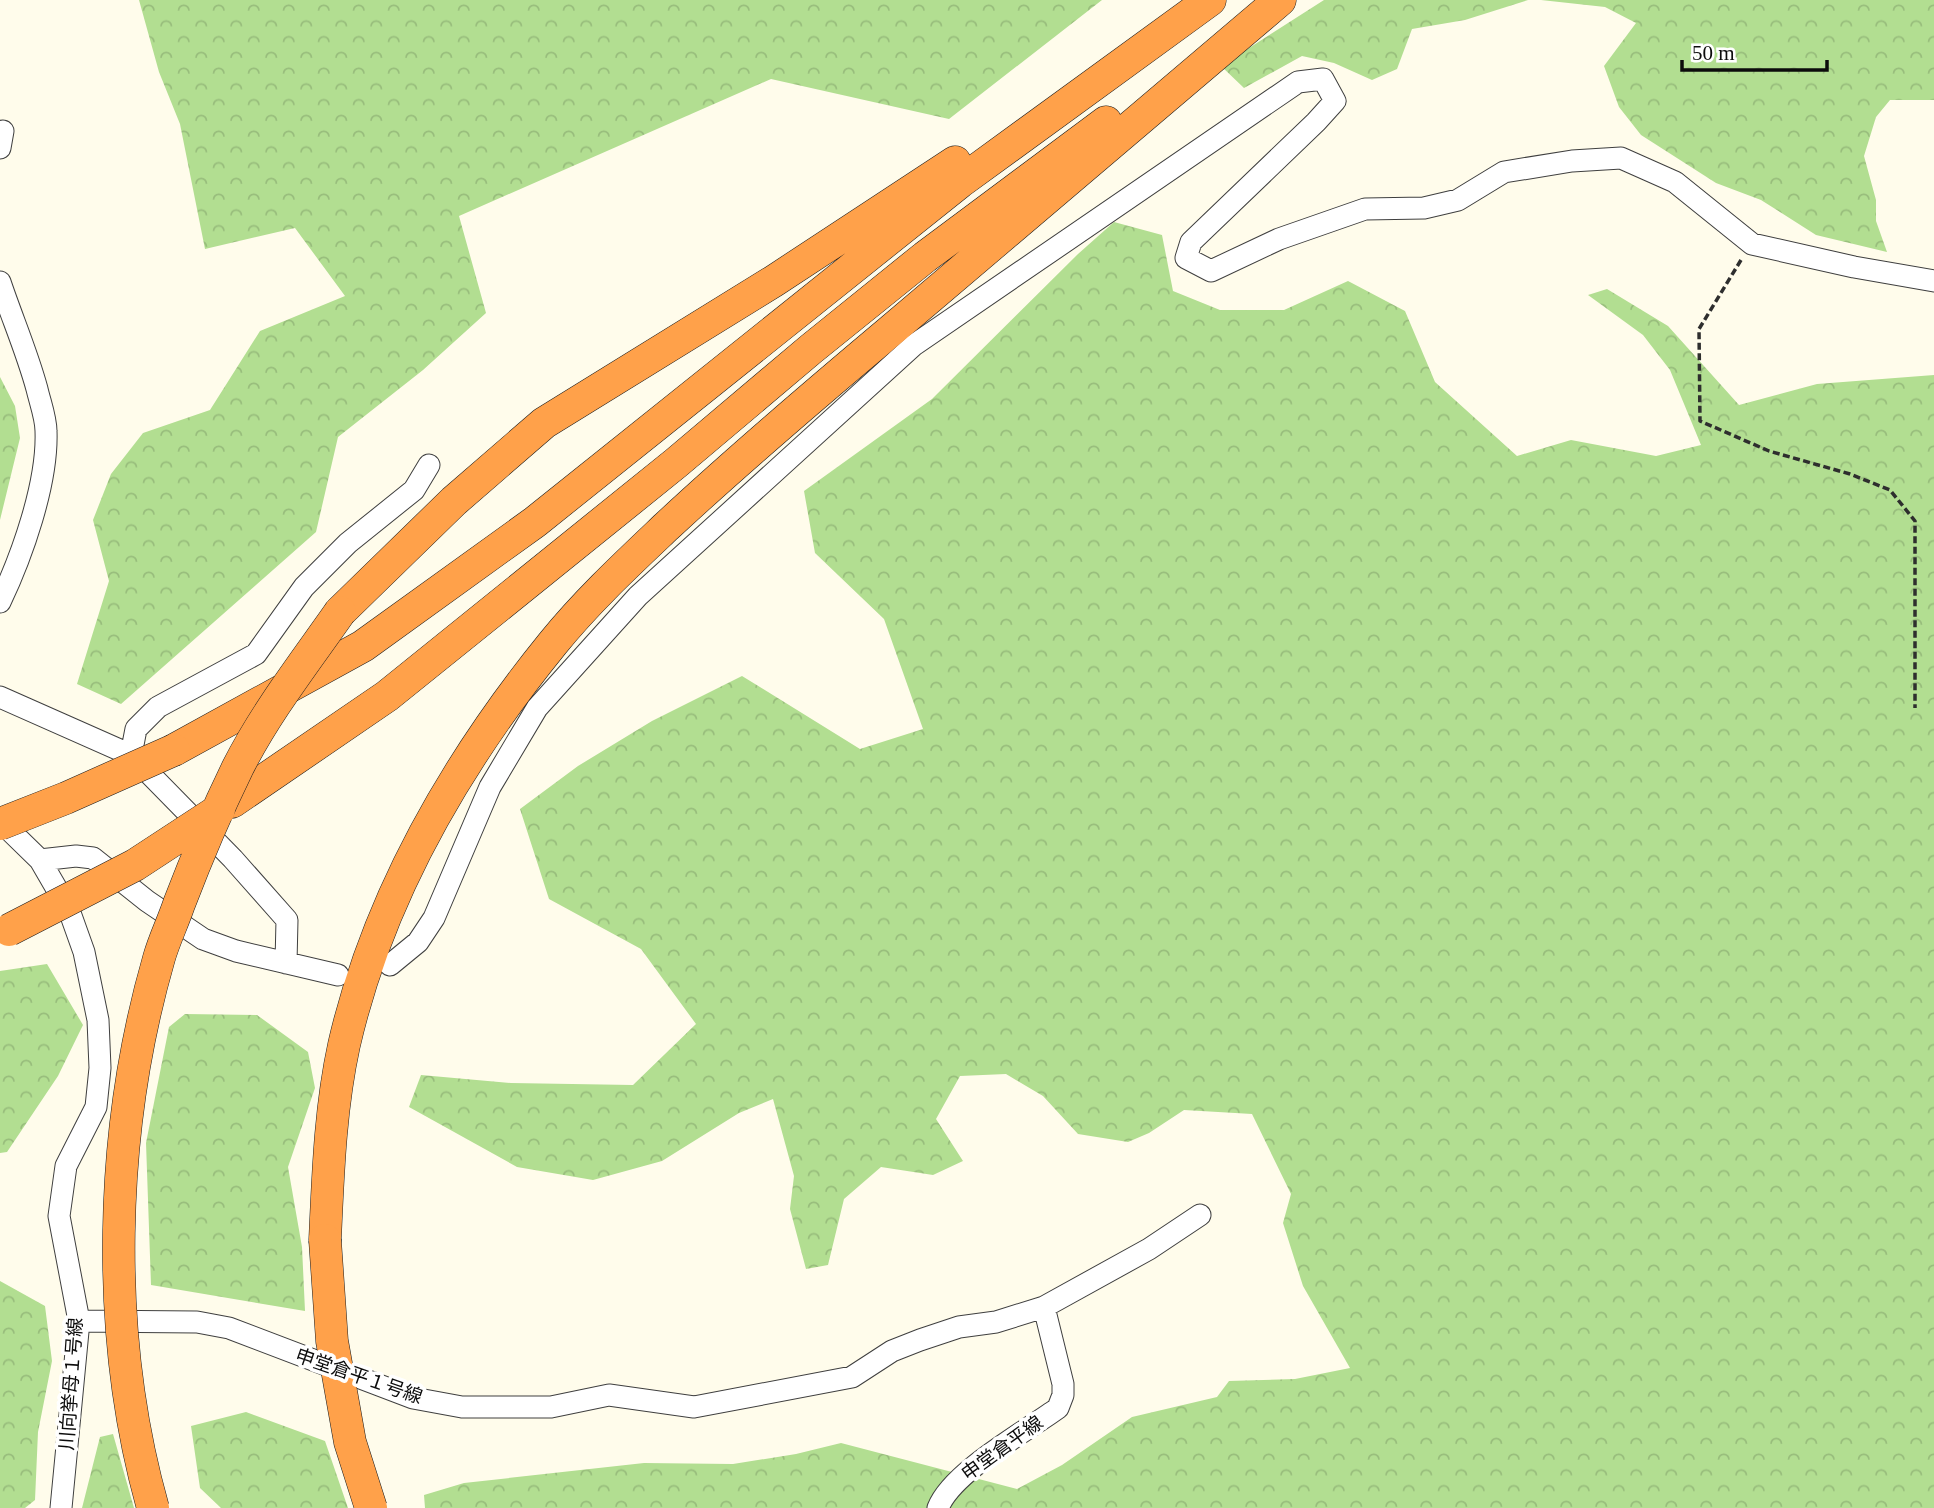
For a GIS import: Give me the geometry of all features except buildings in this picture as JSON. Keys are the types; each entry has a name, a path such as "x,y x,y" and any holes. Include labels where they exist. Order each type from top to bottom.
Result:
{"highway":[{"path":"0,822 66,798 174,750 363,646 535,522 960,182 1210,0"},
{"path":"4,932 135,865 387,696 665,472 925,257 1270,0"},
{"path":"371,1508 350,1442 332,1341 325,1240 329,1151 344,1046 373,949 408,866 452,786 505,706 555,640 628,562 738,460 1280,0"},
{"path":"153,1508 138,1454 126,1368 118,1270 122,1155 140,1040 159,957 200,850 240,765 284,692 340,612 454,501 544,423 774,281 935,176 1072,78 1163,34"}],"street":[{"path":"390,965 418,942 434,918 490,786 537,708 638,596 914,345 1298,82 1323,79 1335,101 1191,242 1186,258 1211,271 1279,239 1365,209 1424,208 1458,200 1504,173 1573,161 1621,158 1675,182 1752,244 1854,267 1934,281"},
{"path":"0,282 27,354 46,429 44,461 30,520 14,573 0,602"},
{"path":"131,755 135,729 158,707 256,654 304,587 348,543 414,490 429,465"},
{"path":"0,697 131,755 233,859 287,920 286,963"},
{"name":"川向挙母１号線","path":"0,822 40,860 69,910 84,952 98,1020 100,1068 96,1107 66,1166 59,1216 79,1321 61,1508"},
{"path":"40,860 76,856 93,858 147,901 203,939 236,951 338,975"},
{"name":"申堂倉平１号線","path":"79,1321 197,1322 229,1328 413,1398 462,1407 551,1407 610,1395 694,1407 852,1377 892,1351 920,1340 959,1327 996,1322 1044,1307 1149,1249 1200,1215"},
{"name":"申堂倉平線","path":"938,1508 942,1496 967,1471 1058,1408 1063,1395 1063,1384 1044,1307"}],"path":[{"path":"1752,244 1699,329 1700,421 1769,452 1850,474 1890,490 1915,521 1915,708"}],"green space":[{"path":"139,0 1102,0 949,119 771,79 459,216 486,313 423,370 338,437 316,532 121,704 77,684 109,581 93,520 111,474 143,433 210,410 260,331 345,296 295,228 205,249 180,124 159,72"},
{"path":"1324,0 1528,0 1465,20 1412,29 1397,69 1372,80 1334,63 1302,56 1244,88 1221,66"},
{"path":"1541,0 1934,0 1934,100 1890,100 1876,117 1864,156 1876,200 1876,221 1887,252 1816,235 1761,200 1716,183 1641,135 1619,107 1604,66 1636,23 1605,7"},
{"path":"1114,222 1162,235 1173,291 1220,310 1284,310 1348,281 1405,311 1435,382 1517,456 1571,440 1656,456 1701,445 1670,370 1643,335 1588,295 1607,289 1668,326 1739,405 1817,384 1934,375 1934,1508 425,1508 424,1495 464,1483 644,1463 733,1464 796,1454 841,1443 1017,1489 1062,1465 1132,1417 1217,1397 1229,1381 1295,1379 1350,1368 1303,1286 1283,1223 1291,1194 1252,1114 1184,1110 1149,1133 1128,1142 1078,1134 1043,1096 1006,1074 960,1076 936,1119 963,1161 933,1175 881,1167 844,1199 828,1265 806,1269 790,1209 794,1176 773,1099 739,1113 662,1161 593,1180 517,1167 409,1107 421,1075 511,1083 633,1085 696,1024 641,949 549,899 520,809 578,766 652,721 742,676 860,749 923,729 884,619 815,553 804,491 932,399 1078,254"},
{"path":"0,377 15,406 20,438 0,520"},
{"path":"47,964 83,1025 58,1076 7,1152 0,1153 0,971"},
{"path":"185,1014 257,1015 308,1052 315,1088 288,1167 302,1247 305,1311 151,1285 146,1143 169,1027"},
{"path":"0,1281 45,1306 52,1361 38,1432 35,1500 25,1508 0,1508"},
{"path":"246,1412 325,1441 348,1508 221,1508 200,1488 191,1426"},
{"path":"113,1434 134,1508 82,1508 100,1437"}]}
